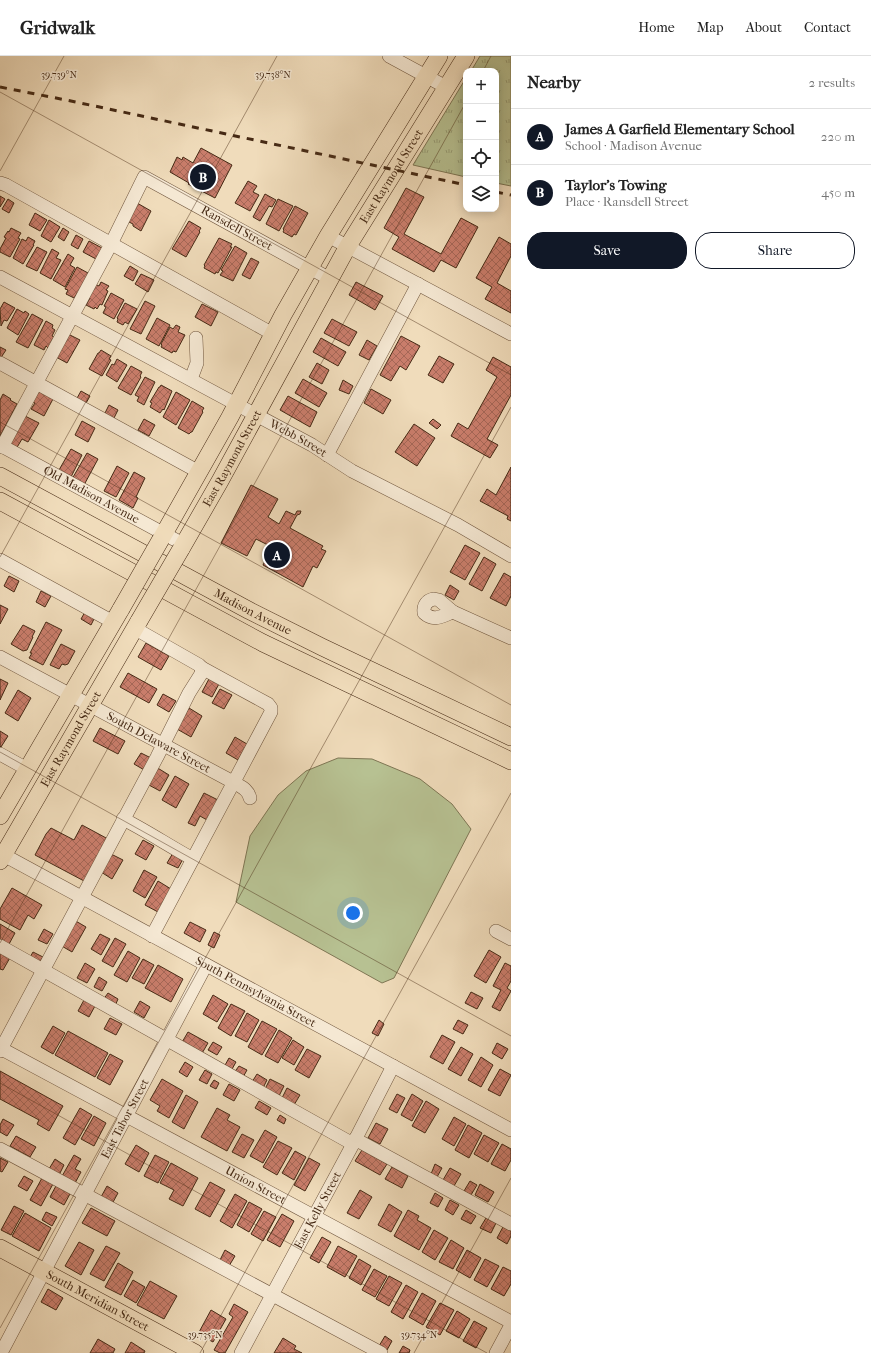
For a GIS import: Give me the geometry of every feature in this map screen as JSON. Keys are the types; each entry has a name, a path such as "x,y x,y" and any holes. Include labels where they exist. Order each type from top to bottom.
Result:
{"main road":[{"name":"East Raymond Street","path":"0,816 199,472 273,334 328,236 439,56"},
{"name":"East Raymond Street","path":"1,857 182,547 348,246 466,56"},
{"name":"Madison Avenue","path":"0,476 250,611 322,648 511,737"},
{"name":"Madison Avenue","path":"0,501 263,643 511,761"},
{"name":"South Meridian Street","path":"0,1248 195,1353"}],"street":[{"path":"389,56 446,88"},
{"name":"Ransdell Street","path":"111,244 144,178 330,279"},
{"path":"0,183 273,334"},
{"path":"328,236 511,334"},
{"path":"1,446 37,383 111,244"},
{"name":"Webb Street","path":"0,277 256,414 312,445 352,471 461,527 511,556"},
{"path":"327,455 418,284"},
{"path":"191,379 197,363 196,338"},
{"path":"0,363 199,472"},
{"name":"Old Madison Avenue","path":"1,446 182,547"},
{"path":"0,560 117,615"},
{"path":"453,612 511,638"},
{"path":"137,625 202,668 268,704 271,708 271,712 152,936"},
{"name":"South Delaware Street","path":"0,657 233,782 249,793 250,798"},
{"path":"0,1049 44,970 201,674 202,668"},
{"path":"0,754 27,769"},
{"path":"123,819 193,859"},
{"name":"South Pennsylvania Street","path":"1,857 82,898 511,1130"},
{"path":"496,931 511,939"},
{"path":"0,946 168,1039 271,1099 511,1224"},
{"name":"East Tabor Street","path":"1,1353 206,965"},
{"name":"Union Street","path":"0,1049 314,1216 511,1324"},
{"name":"East Kelly Street","path":"241,1353 393,1066"},
{"path":"0,1149 381,1353"},
{"path":"496,1353 511,1324"}],"green space":[{"path":"480,56 511,56 511,186 499,184 499,68 473,68"},
{"path":"463,83 463,176 413,165"},
{"path":"338,758 372,759 420,779 452,804 471,829 394,978 382,983 236,902 250,836 278,795 306,771"}],"building":[{"path":"201,148 232,165 215,198 188,184 189,183 170,172 177,157 182,160 183,157 193,163"},
{"path":"248,181 257,186 253,192 259,195 250,211 235,203"},
{"path":"406,188 424,197 404,234 441,254 461,218 478,227 456,268 441,260 434,272 392,249 399,237 384,228"},
{"path":"265,194 276,200 272,207 269,206 260,221 253,217"},
{"path":"0,196 5,199 0,207"},
{"path":"8,199 14,203 9,213 2,209"},
{"path":"278,199 293,206 279,231 266,224"},
{"path":"137,203 151,211 141,231 127,221"},
{"path":"295,206 308,213 296,235 294,234 292,237 283,232 283,229"},
{"path":"35,213 47,220 40,231 29,225"},
{"path":"49,220 60,227 51,242 41,236"},
{"path":"189,221 201,228 186,257 172,249"},
{"path":"11,228 21,233 18,238 20,239 10,257 0,252 0,249 6,238 4,237"},
{"path":"63,228 69,232 64,241 58,237"},
{"path":"76,235 83,239 78,249 71,245"},
{"path":"28,237 35,241 23,264 13,258 22,239 26,241"},
{"path":"499,237 511,244 511,256 497,283 511,291 511,313 485,299 492,287 476,278"},
{"path":"219,238 232,244 230,247 232,247 218,273 216,272 215,274 204,268 204,265"},
{"path":"89,241 102,248 96,259 83,252"},
{"path":"235,246 247,253 233,281 220,275 223,271 221,270"},
{"path":"37,247 47,252 37,271 26,266"},
{"path":"52,249 59,253 56,258 61,260 51,279 40,273"},
{"path":"68,254 74,258 70,265 75,268 65,287 53,280"},
{"path":"251,258 259,262 250,279 242,275"},
{"path":"130,266 138,271 133,281 124,276"},
{"path":"77,267 88,273 79,293 78,292 74,298 66,294 68,290 65,289"},
{"path":"141,274 154,280 148,292 135,284"},
{"path":"101,282 109,286 106,290 108,291 102,305 100,304 97,309 95,307 94,309 86,305 90,298 88,297 95,284 99,286"},
{"path":"356,282 383,296 375,310 349,295"},
{"path":"111,293 124,300 114,319 103,313 106,307 104,306"},
{"path":"145,301 155,306 141,334 130,329"},
{"path":"4,302 15,308 7,321 4,320 1,326 0,309"},
{"path":"125,303 137,309 128,324 125,322 123,325 117,322 117,318"},
{"path":"202,304 218,312 211,326 195,317"},
{"path":"17,309 24,313 25,311 29,314 18,335 7,328"},
{"path":"32,314 43,320 28,348 16,342"},
{"path":"157,318 170,325 159,346 146,339"},
{"path":"332,319 357,332 349,346 324,333"},
{"path":"46,321 53,325 52,328 55,330 52,336 54,337 48,348 46,346 44,350 34,345"},
{"path":"176,325 180,327 178,332 185,335 176,352 173,351 172,353 161,347 161,344 170,327 173,329"},
{"path":"68,334 80,340 67,363 56,357"},
{"path":"401,336 420,346 406,370 400,366 391,381 380,375"},
{"path":"321,338 346,352 338,366 313,352"},
{"path":"367,340 377,346 369,360 359,355"},
{"path":"0,347 6,350 0,359"},
{"path":"101,350 111,356 109,359 111,360 102,376 89,369"},
{"path":"439,356 454,364 443,383 428,375"},
{"path":"493,357 511,367 511,395 487,439 498,445 490,458 451,436 458,423 468,429 497,377 486,370"},
{"path":"117,359 127,365 117,382 106,375 112,364 114,365"},
{"path":"317,363 329,370 322,384 309,377"},
{"path":"131,366 142,372 141,377 131,395 118,388"},
{"path":"145,377 155,382 144,405 137,401 139,397 135,395"},
{"path":"303,379 327,393 319,407 295,393"},
{"path":"343,380 353,386 349,394 339,390"},
{"path":"161,385 172,391 164,410 163,409 160,413 150,407 152,403 150,402"},
{"path":"371,389 391,400 383,414 364,403"},
{"path":"38,391 53,399 44,416 31,409 35,403 32,402"},
{"path":"81,391 90,396 85,405 76,400"},
{"path":"176,392 190,400 176,425 163,417"},
{"path":"3,394 17,404 0,436 0,400"},
{"path":"288,396 317,412 310,427 280,410"},
{"path":"192,401 204,408 192,432 189,434 178,428"},
{"path":"109,405 118,410 113,420 104,415"},
{"path":"25,416 39,423 28,442 22,439 16,449 7,444"},
{"path":"144,419 155,425 149,436 138,430"},
{"path":"433,419 441,425 437,429 429,423"},
{"path":"82,421 95,428 88,442 75,435"},
{"path":"414,424 435,438 417,466 395,452"},
{"path":"71,449 82,455 71,477 59,470"},
{"path":"87,453 98,459 84,485 72,479"},
{"path":"117,466 129,473 116,497 104,491"},
{"path":"511,467 511,521 507,519 508,516 480,501 487,489 496,495"},
{"path":"134,472 145,478 136,497 138,498 133,508 119,500"},
{"path":"251,485 278,499 268,517 279,524 286,511 295,515 297,511 301,511 290,528 323,546 321,549 326,551 317,568 313,566 303,587 263,565 272,547 256,539 247,556 221,543"},
{"path":"465,545 480,553 465,580 450,572"},
{"path":"484,557 496,564 482,591 469,584"},
{"path":"504,573 511,577 511,596 506,606 490,598"},
{"path":"9,576 19,581 14,592 4,586"},
{"path":"450,585 459,591 454,600 445,595"},
{"path":"41,591 51,596 45,607 36,602"},
{"path":"0,605 8,609 0,624"},
{"path":"85,612 95,617 91,625 81,619"},
{"path":"46,622 62,630 43,665 29,658 32,653 30,653"},
{"path":"23,625 35,631 27,650 23,651 11,644"},
{"path":"146,643 169,656 161,670 138,657"},
{"path":"61,644 75,651 68,664 62,664 59,669 50,665"},
{"path":"128,673 157,689 149,703 120,687"},
{"path":"210,677 220,682 212,697 202,692"},
{"path":"0,679 8,683 0,700"},
{"path":"220,689 232,695 224,709 212,703"},
{"path":"18,690 31,698 18,721 5,713"},
{"path":"163,694 176,701 169,712 157,705"},
{"path":"189,708 202,716 191,737 177,729"},
{"path":"100,728 125,741 118,754 93,741"},
{"path":"0,731 8,736 1,747 0,746"},
{"path":"235,737 247,744 238,760 226,753"},
{"path":"141,753 153,759 146,771 134,764"},
{"path":"156,767 169,775 160,791 147,784"},
{"path":"175,776 189,784 176,808 162,800"},
{"path":"204,793 218,800 207,820 200,816 195,826 188,823"},
{"path":"82,825 108,839 86,882 35,855 46,834 51,828 74,840"},
{"path":"143,840 154,846 146,860 135,854"},
{"path":"173,853 183,859 178,868 167,863"},
{"path":"111,854 123,860 112,879 101,872"},
{"path":"144,870 157,877 145,898 133,891"},
{"path":"158,881 171,889 158,912 145,905"},
{"path":"12,888 42,905 34,919 28,915 20,930 0,919 0,909"},
{"path":"74,920 86,927 72,952 60,945"},
{"path":"190,922 206,930 200,942 184,933"},
{"path":"0,924 15,933 8,946 0,941"},
{"path":"44,929 53,934 47,944 38,940"},
{"path":"214,932 220,935 214,948 208,945"},
{"path":"100,934 110,939 101,955 91,949"},
{"path":"115,938 126,944 113,967 102,961"},
{"path":"0,950 11,956 3,970 0,969"},
{"path":"489,950 501,957 486,983 474,976"},
{"path":"128,951 140,958 127,982 114,975"},
{"path":"33,952 43,957 39,964 29,959"},
{"path":"143,959 154,965 144,984 132,978"},
{"path":"85,963 95,969 87,983 77,978"},
{"path":"505,963 511,966 511,981 507,988 511,991 500,1011 492,1007 501,990 493,986"},
{"path":"158,965 183,979 171,1002 145,988"},
{"path":"99,977 107,982 102,991 94,987"},
{"path":"471,992 483,998 477,1009 465,1003"},
{"path":"108,993 118,999 115,1006 103,1000"},
{"path":"213,995 228,1004 217,1022 203,1014"},
{"path":"84,1000 95,1006 89,1017 78,1011"},
{"path":"140,1001 150,1007 144,1018 134,1012"},
{"path":"231,1004 245,1011 231,1036 218,1028"},
{"path":"247,1013 259,1020 247,1042 235,1036"},
{"path":"110,1018 122,1024 116,1035 104,1029"},
{"path":"379,1020 384,1024 378,1036 372,1033"},
{"path":"458,1020 468,1025 463,1034 453,1029"},
{"path":"262,1021 277,1029 262,1055 248,1047"},
{"path":"53,1026 65,1033 53,1054 41,1047"},
{"path":"279,1030 292,1038 278,1063 265,1056"},
{"path":"68,1031 108,1053 95,1077 55,1055"},
{"path":"188,1032 208,1043 201,1055 181,1044"},
{"path":"442,1035 455,1042 443,1064 430,1057"},
{"path":"293,1040 304,1047 294,1065 282,1058"},
{"path":"213,1042 222,1047 217,1055 208,1050"},
{"path":"497,1043 508,1049 502,1059 492,1053"},
{"path":"461,1047 473,1054 461,1076 448,1069"},
{"path":"307,1049 321,1056 309,1078 295,1070"},
{"path":"110,1054 123,1061 110,1085 97,1078"},
{"path":"481,1057 493,1065 481,1087 468,1080"},
{"path":"229,1058 236,1062 231,1071 224,1067"},
{"path":"185,1062 193,1067 187,1077 179,1072"},
{"path":"239,1066 247,1070 242,1079 233,1074"},
{"path":"500,1069 511,1075 500,1096 488,1090"},
{"path":"205,1070 212,1074 207,1084 199,1080"},
{"path":"0,1071 63,1106 49,1131 37,1124 39,1120 0,1099"},
{"path":"257,1074 267,1080 263,1088 252,1082"},
{"path":"162,1079 183,1091 169,1118 157,1111 160,1106 150,1100"},
{"path":"270,1079 284,1086 279,1096 265,1089"},
{"path":"214,1080 219,1083 216,1089 210,1086"},
{"path":"229,1084 240,1090 234,1101 223,1095"},
{"path":"287,1088 300,1095 294,1105 282,1098"},
{"path":"397,1094 405,1098 397,1113 389,1109"},
{"path":"412,1094 423,1101 412,1121 401,1115"},
{"path":"186,1095 198,1102 184,1129 172,1122"},
{"path":"259,1101 271,1108 267,1115 255,1108"},
{"path":"426,1101 439,1109 425,1133 412,1126"},
{"path":"80,1108 92,1115 75,1145 63,1138"},
{"path":"217,1108 230,1115 227,1120 240,1127 227,1151 201,1137"},
{"path":"280,1115 286,1119 284,1124 277,1120"},
{"path":"94,1116 106,1123 94,1146 81,1139"},
{"path":"454,1117 466,1124 454,1146 442,1139"},
{"path":"3,1119 14,1125 7,1136 0,1132 0,1125"},
{"path":"376,1123 388,1129 380,1144 368,1138"},
{"path":"468,1125 482,1133 469,1158 455,1150"},
{"path":"265,1130 277,1137 263,1163 250,1156"},
{"path":"242,1134 254,1140 244,1158 232,1152"},
{"path":"484,1135 499,1143 488,1162 474,1154"},
{"path":"16,1136 36,1147 30,1157 10,1146"},
{"path":"278,1141 292,1148 277,1175 263,1167"},
{"path":"502,1144 511,1149 511,1160 505,1171 491,1164"},
{"path":"136,1145 149,1153 139,1172 125,1164"},
{"path":"362,1150 387,1164 380,1175 355,1161"},
{"path":"295,1151 306,1157 294,1180 282,1173"},
{"path":"74,1155 81,1159 75,1169 81,1172 74,1185 61,1178"},
{"path":"155,1155 169,1162 158,1183 144,1176"},
{"path":"0,1158 8,1162 2,1172 0,1171"},
{"path":"309,1158 320,1164 305,1191 294,1185"},
{"path":"55,1159 64,1165 59,1175 49,1169"},
{"path":"171,1163 198,1178 183,1206 169,1199 174,1190 160,1183"},
{"path":"435,1164 442,1168 437,1177 431,1174"},
{"path":"392,1167 408,1176 402,1188 385,1179"},
{"path":"450,1168 461,1174 454,1186 443,1180"},
{"path":"24,1176 33,1181 27,1191 18,1186"},
{"path":"42,1178 53,1184 41,1206 30,1200"},
{"path":"470,1181 477,1185 471,1195 464,1191"},
{"path":"210,1182 225,1190 210,1217 195,1209"},
{"path":"57,1184 71,1192 64,1205 50,1197"},
{"path":"480,1184 494,1192 488,1202 475,1195"},
{"path":"107,1186 118,1193 112,1204 101,1197"},
{"path":"360,1190 372,1197 359,1219 347,1213"},
{"path":"435,1193 443,1198 438,1207 430,1203"},
{"path":"235,1194 247,1201 232,1228 220,1221"},
{"path":"450,1200 459,1205 453,1215 445,1210"},
{"path":"249,1202 262,1209 249,1232 237,1225"},
{"path":"389,1204 402,1212 391,1232 378,1225"},
{"path":"14,1206 24,1211 11,1235 1,1230"},
{"path":"91,1208 115,1221 107,1236 82,1223"},
{"path":"408,1210 419,1216 417,1220 431,1228 419,1250 394,1236"},
{"path":"466,1210 476,1216 471,1224 461,1219"},
{"path":"264,1211 276,1217 263,1241 251,1234"},
{"path":"46,1212 57,1217 52,1226 42,1220"},
{"path":"25,1213 51,1228 39,1251 12,1236"},
{"path":"282,1214 294,1221 280,1247 267,1240"},
{"path":"486,1218 496,1223 491,1233 480,1228"},
{"path":"503,1227 511,1231 511,1236 507,1244 497,1238"},
{"path":"434,1230 448,1238 435,1260 422,1252"},
{"path":"322,1237 331,1242 319,1263 310,1258"},
{"path":"451,1240 464,1248 453,1269 439,1262"},
{"path":"79,1242 94,1250 81,1275 65,1266"},
{"path":"106,1246 120,1253 104,1281 90,1274"},
{"path":"338,1246 357,1256 345,1277 327,1267"},
{"path":"225,1250 235,1256 229,1266 220,1260"},
{"path":"467,1250 481,1258 470,1278 456,1270"},
{"path":"359,1259 371,1266 361,1285 349,1278"},
{"path":"485,1259 499,1266 487,1287 474,1280"},
{"path":"118,1263 133,1272 121,1295 105,1287"},
{"path":"503,1267 511,1271 511,1284 504,1296 491,1289"},
{"path":"374,1269 387,1276 375,1297 362,1290"},
{"path":"389,1276 402,1283 389,1306 376,1299"},
{"path":"133,1280 145,1287 136,1303 124,1296"},
{"path":"150,1281 177,1296 164,1319 137,1305"},
{"path":"406,1285 418,1292 403,1319 391,1312"},
{"path":"48,1289 63,1298 56,1310 41,1302"},
{"path":"422,1293 436,1301 423,1325 409,1317"},
{"path":"440,1303 454,1310 440,1335 426,1327"},
{"path":"234,1304 248,1312 225,1353 220,1353 214,1350 233,1317 229,1314"},
{"path":"211,1310 226,1319 213,1342 198,1334"},
{"path":"457,1311 470,1319 459,1338 446,1331"},
{"path":"474,1321 487,1328 476,1348 463,1341"},
{"path":"385,1336 392,1341 387,1350 379,1346"},
{"path":"283,1338 296,1346 294,1349 302,1353 274,1353"},
{"path":"98,1339 115,1349 113,1353 90,1353"},
{"path":"131,1342 145,1351 144,1353 125,1353"},
{"path":"403,1346 410,1350 409,1353 399,1353"}],"railway":[{"path":"0,87 463,184"},
{"path":"499,193 511,195"}],"place":[{"name":"Taylor's Towing","path":"203,177"},
{"name":"James A Garfield Elementary School","path":"277,555"}]}
